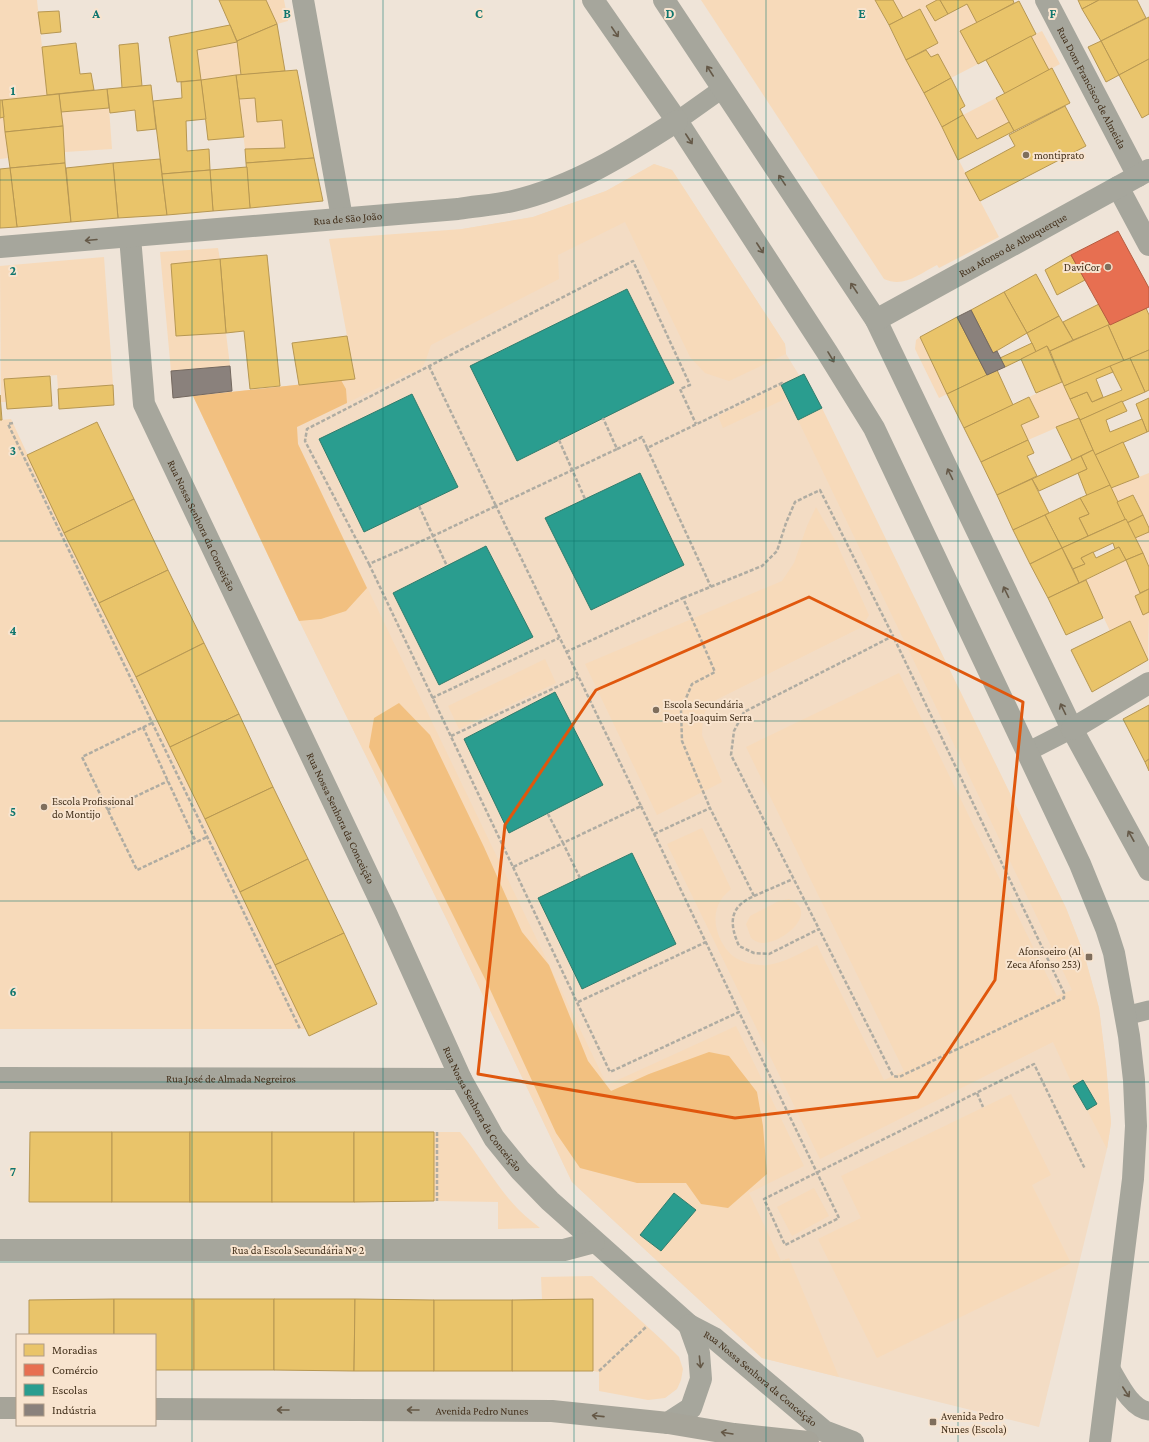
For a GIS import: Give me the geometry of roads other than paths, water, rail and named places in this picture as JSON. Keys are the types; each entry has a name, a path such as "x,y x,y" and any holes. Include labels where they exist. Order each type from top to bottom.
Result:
{"street":[{"path":"303,0 342,218"},
{"path":"593,0 677,121 827,352 874,428 1080,864 1106,928 1114,952 1134,1080 1136,1126 1141,1179 1109,1366 1100,1442"},
{"path":"664,0 876,320 1072,729 1149,870"},
{"name":"Rua Dom Francisco de Almeida","path":"1046,0 1144,173"},
{"name":"Rua de São João","path":"0,248 458,209 512,201 562,186 632,150 677,121"},
{"name":"Rua Afonso de Albuquerque","path":"876,320 1144,173"},
{"path":"1118,188 1149,245"},
{"name":"Rua Nossa Senhora da Conceição","path":"130,237 144,404 386,913 461,1079 498,1143 550,1201 594,1242 689,1325 714,1338 824,1431 853,1442"},
{"path":"1072,729 1149,683"},
{"name":"Rua José de Almada Negreiros","path":"0,1078 461,1079"},
{"name":"Rua da Escola Secundária Nº 2","path":"0,1250 564,1250 594,1242"},
{"name":"Rua Nossa Senhora da Conceição","path":"668,1423 690,1408 701,1379 699,1353 689,1325"},
{"path":"0,1408 16,1408"},
{"name":"Avenida Pedro Nunes","path":"156,1409 552,1411 668,1423 734,1434 808,1442"}],"lane":[{"path":"677,121 722,89"},
{"path":"1028,752 1072,729"},
{"path":"1125,1016 1149,1010"},
{"path":"1109,1366 1133,1402 1144,1411 1149,1411"}],"place":[{"name":"montiprato","path":"1026,155"},
{"name":"DaviCor","path":"1108,267"},
{"name":"Escola Secundária Poeta Joaquim Serra","path":"656,710"},
{"name":"Escola Profissional do Montijo","path":"44,807"},
{"name":"Afonsoeiro (Al Zeca Afonso 253)","path":"1089,957"},
{"name":"Avenida Pedro Nunes (Escola)","path":"933,1422"}]}
